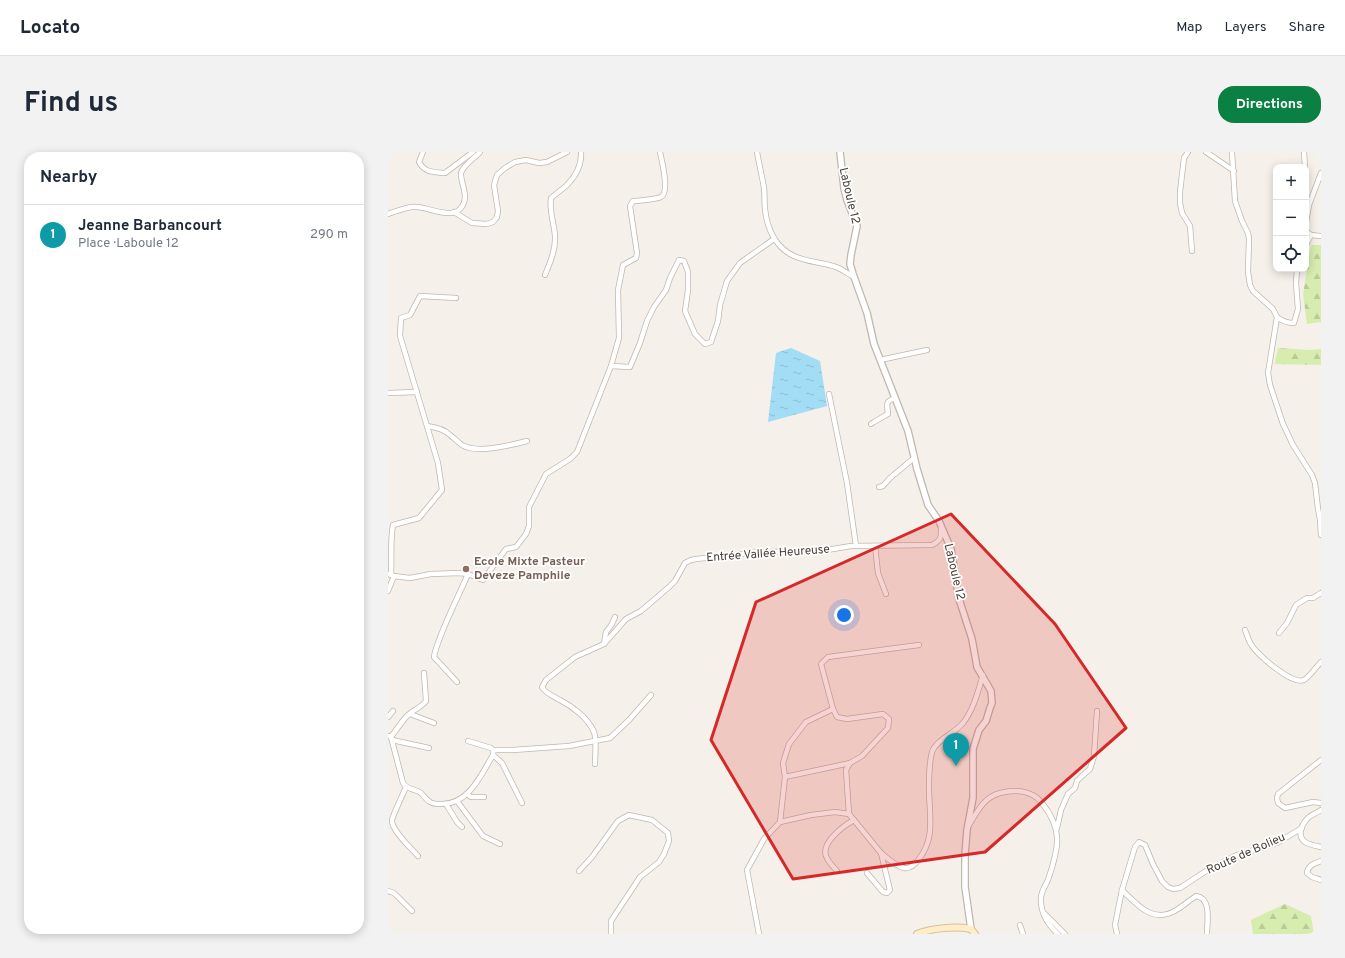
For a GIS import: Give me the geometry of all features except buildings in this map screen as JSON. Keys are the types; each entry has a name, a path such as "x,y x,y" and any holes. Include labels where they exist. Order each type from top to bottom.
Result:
{"main road":[{"path":"918,934 934,929 973,932"}],"street":[{"path":"423,152 419,162 422,168 429,172 445,173 473,152"},
{"path":"388,214 413,206 423,207 444,213 454,212 460,209 465,197 461,172 480,152"},
{"path":"454,212 472,224 487,224 493,222 498,211 494,185 497,176 501,172 515,162 526,160 539,163 547,162 567,152"},
{"path":"545,275 554,246 555,236 550,212 551,198 566,186 574,176 579,167 581,152"},
{"path":"391,575 410,578 448,572 468,574 483,580 506,549 516,547 524,538 529,526 529,507 546,474 570,459 577,452 611,366 620,330 618,290 623,265 636,258 637,253 630,206 633,201 660,198 664,195 666,188 660,152"},
{"path":"757,152 764,189 765,211 774,239 793,256 805,261 831,265 842,269 854,277"},
{"name":"Laboule 12","path":"840,152 844,188 857,226 850,264 867,313 871,335 908,431 914,458 928,505 939,521 950,549 959,599 972,639 977,667 983,675 991,692 992,704 986,721 978,730 974,745 973,798 966,830 965,887 973,932"},
{"path":"1188,152 1184,158 1180,203 1182,212 1190,226 1192,250"},
{"path":"1206,152 1234,171"},
{"path":"1232,152 1234,194 1237,208 1248,233 1249,239 1248,272 1250,285 1253,291 1273,309 1277,317 1288,323 1294,323 1298,309 1297,272"},
{"path":"1304,152 1305,164"},
{"path":"1309,203 1321,173"},
{"path":"1309,239 1311,235 1321,236"},
{"path":"611,366 630,367 647,321 654,307 666,290 679,260 684,261 688,272 688,290 685,311 695,334 705,344 711,342 718,321 720,304 726,281 740,263 774,239"},
{"path":"842,269 850,264"},
{"path":"388,591 391,575 391,533 393,525 419,518 442,490 438,463 400,336 401,318 410,315 420,296 456,298"},
{"path":"1277,317 1268,373 1270,385 1283,424 1293,445 1312,475 1320,519 1321,535"},
{"path":"880,360 927,350"},
{"path":"388,393 417,392"},
{"path":"829,394 847,483 856,546"},
{"path":"871,424 888,414 888,401 896,398"},
{"path":"427,426 435,427 449,433 461,444 474,449 499,448 527,441"},
{"path":"879,487 883,486 890,478 914,458"},
{"name":"Entrée Vallée Heureuse","path":"595,740 594,732 585,719 570,705 549,694 543,690 542,687 546,680 575,657 604,644 626,619 641,611 669,587 685,564 691,560 760,552 821,551 856,546 932,545 938,542 941,538 941,527"},
{"path":"875,546 878,573 886,594"},
{"path":"457,682 434,657 447,620 468,574"},
{"path":"1279,633 1287,623 1296,605 1307,598 1313,598 1321,593"},
{"path":"604,644 606,632 612,624 614,617"},
{"path":"1245,630 1251,645 1268,664 1298,681 1304,680 1321,662"},
{"path":"784,777 850,763 862,756 888,728 889,719 883,714 847,719 837,716 833,709 821,664 828,657 919,645"},
{"path":"390,738 406,716 426,701 424,673"},
{"path":"850,763 846,770 849,814 881,853 896,864 905,868 912,866 918,862 922,855 928,842 931,826 929,789 932,752 937,744 963,723 974,703 983,675"},
{"path":"493,753 568,746 610,738 650,695"},
{"path":"780,822 784,777 783,763 789,744 806,722 833,709"},
{"path":"388,717 393,710"},
{"path":"1058,934 1047,922 1043,911 1041,898 1042,890 1049,878 1057,850 1057,828 1060,810 1068,794 1075,788 1082,776 1090,770 1094,756 1097,711"},
{"path":"410,714 434,723"},
{"path":"390,738 398,760 401,777 406,787 420,792 430,803 446,804 457,801 468,794 483,772 493,753"},
{"path":"390,738 429,748"},
{"path":"595,740 595,764"},
{"path":"468,741 491,748 493,753 502,763 522,803"},
{"path":"1321,760 1283,789 1278,794 1277,798 1278,803 1285,808 1312,802 1321,803"},
{"path":"406,787 392,820 394,827 399,834 418,856"},
{"path":"966,830 978,810 988,799 999,793 1013,790 1028,792 1036,796 1051,815 1057,828"},
{"path":"468,794 471,797 484,797"},
{"path":"457,801 483,836 500,844"},
{"path":"446,804 457,822 462,827"},
{"path":"1302,828 1307,818 1321,810"},
{"path":"758,934 747,870 764,839 780,822 811,815 835,812 849,814"},
{"path":"579,871 592,857 618,822 629,815 652,820 668,833 669,841 664,854 659,862 640,877 612,921 611,934"},
{"path":"837,871 826,858 828,844 832,836 845,825 854,820"},
{"name":"Route de Bolieu","path":"1302,828 1300,836 1303,840 1307,843 1321,847"},
{"name":"Route de Bolieu","path":"1117,934 1115,925 1122,890 1134,847 1139,842 1145,846 1162,881 1168,887 1174,889 1180,888 1206,871 1237,855 1277,843 1302,828"},
{"path":"867,873 882,892 887,893 890,890 881,853"},
{"path":"1321,861 1313,864 1307,872 1312,877 1321,880"},
{"path":"1122,890 1139,907 1150,914 1157,915 1166,914 1177,910 1196,896 1199,896 1206,902 1207,934"},
{"path":"388,891 394,893 412,911"},
{"path":"1043,911 1065,934"},
{"path":"1020,925 1023,934"}],"highlighted area":[{"path":"951,514 1055,624 1126,728 985,852 793,879 711,740 756,602"}],"green space":[{"path":"1311,245 1321,245 1321,322 1307,324 1303,294 1307,272 1309,272"},
{"path":"1278,348 1310,350 1321,349 1321,365 1275,364"},
{"path":"1285,904 1311,916 1314,934 1253,934 1251,920"}],"water":[{"path":"791,348 820,361 827,406 768,422 776,353"}],"place":[{"name":"Ecole Mixte Pasteur Deveze Pamphile","path":"466,569"},
{"name":"Jeanne Barbancourt","path":"956,766"}]}
